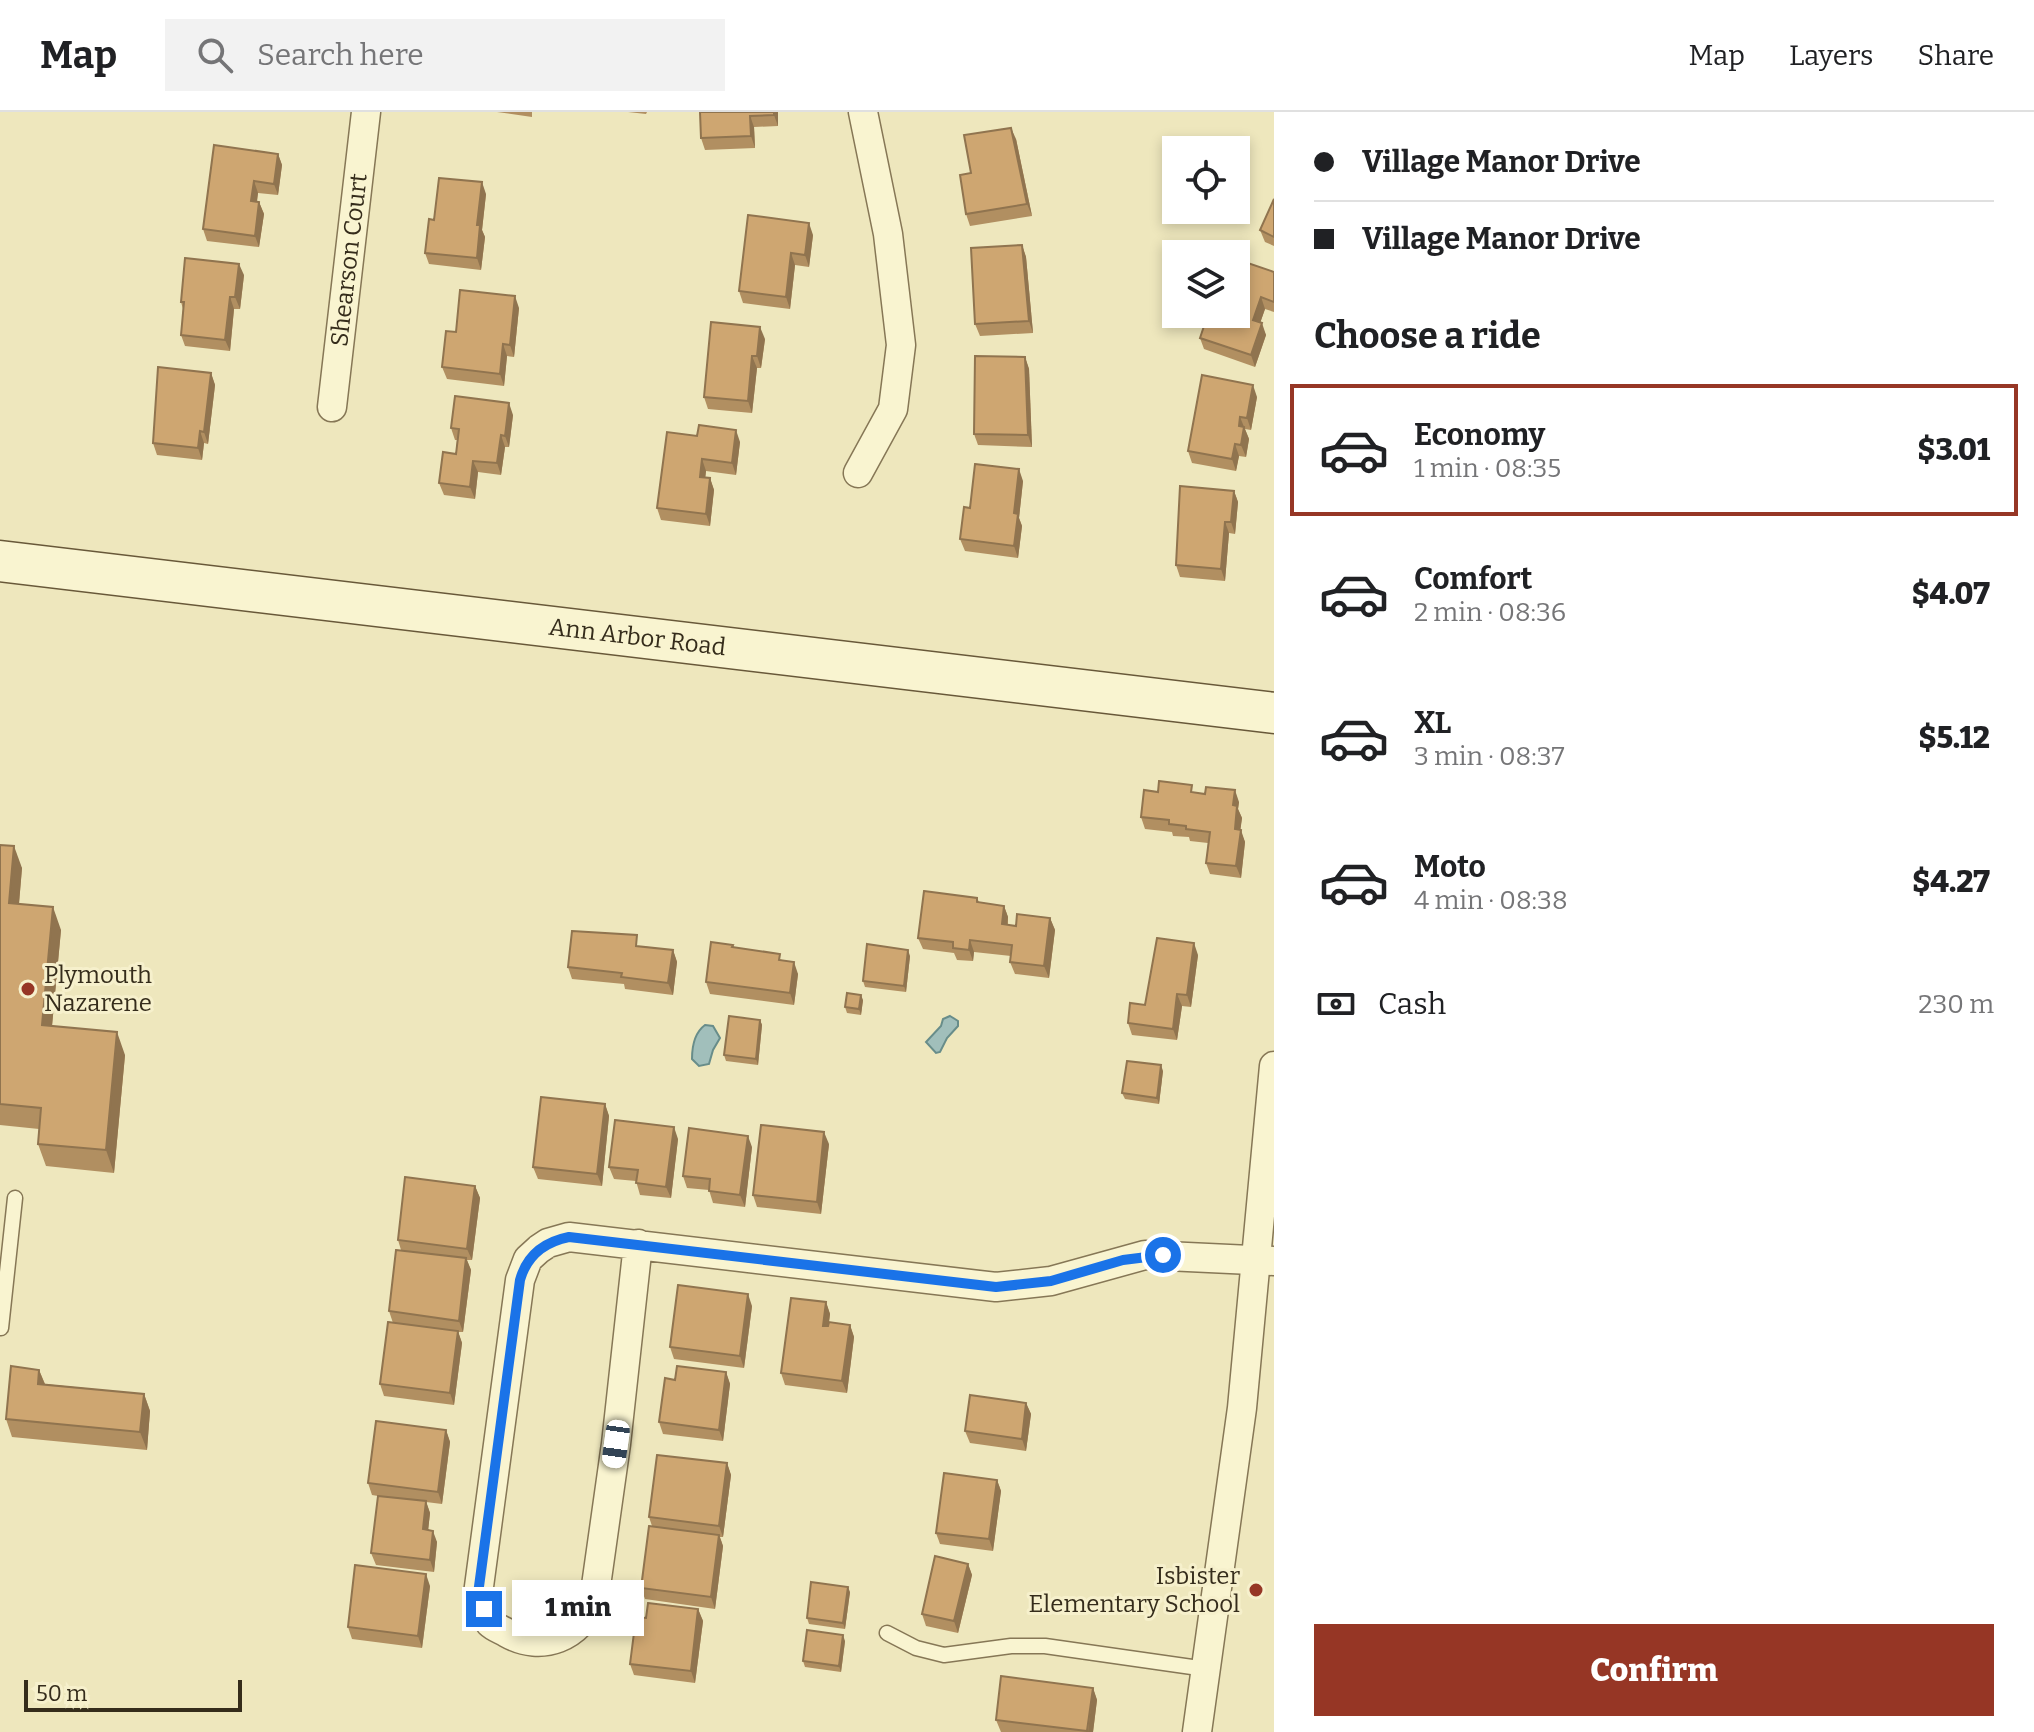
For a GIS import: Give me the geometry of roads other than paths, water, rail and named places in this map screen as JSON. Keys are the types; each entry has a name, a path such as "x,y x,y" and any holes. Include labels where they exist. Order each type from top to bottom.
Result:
{"main road":[{"name":"Ann Arbor Road","path":"0,561 1274,713"}],"street":[{"name":"Shearson Court","path":"332,407 366,112"},
{"path":"858,473 893,409 901,345 888,234 863,112"},
{"path":"1197,1732 1264,1260 1274,1066"},
{"path":"638,1244 616,1444 594,1600 589,1613 577,1628 564,1636 549,1642 518,1639 491,1624 478,1594 523,1269 539,1249 558,1239 569,1237 638,1244 996,1287 1051,1281 1145,1255 1264,1260"}],"lane":[{"path":"1,1328 15,1198"},
{"path":"887,1633 916,1648 944,1655 1011,1646 1045,1646 1206,1669"}],"water":[{"path":"950,1016 958,1021 958,1026 940,1052 936,1053 926,1042 941,1026 943,1019"},
{"path":"705,1025 713,1026 720,1038 709,1064 699,1066 692,1059 692,1049 696,1036"}],"place":[{"name":"Plymouth Nazarene","path":"28,989"},
{"name":"Isbister Elementary School","path":"1256,1590"}]}
